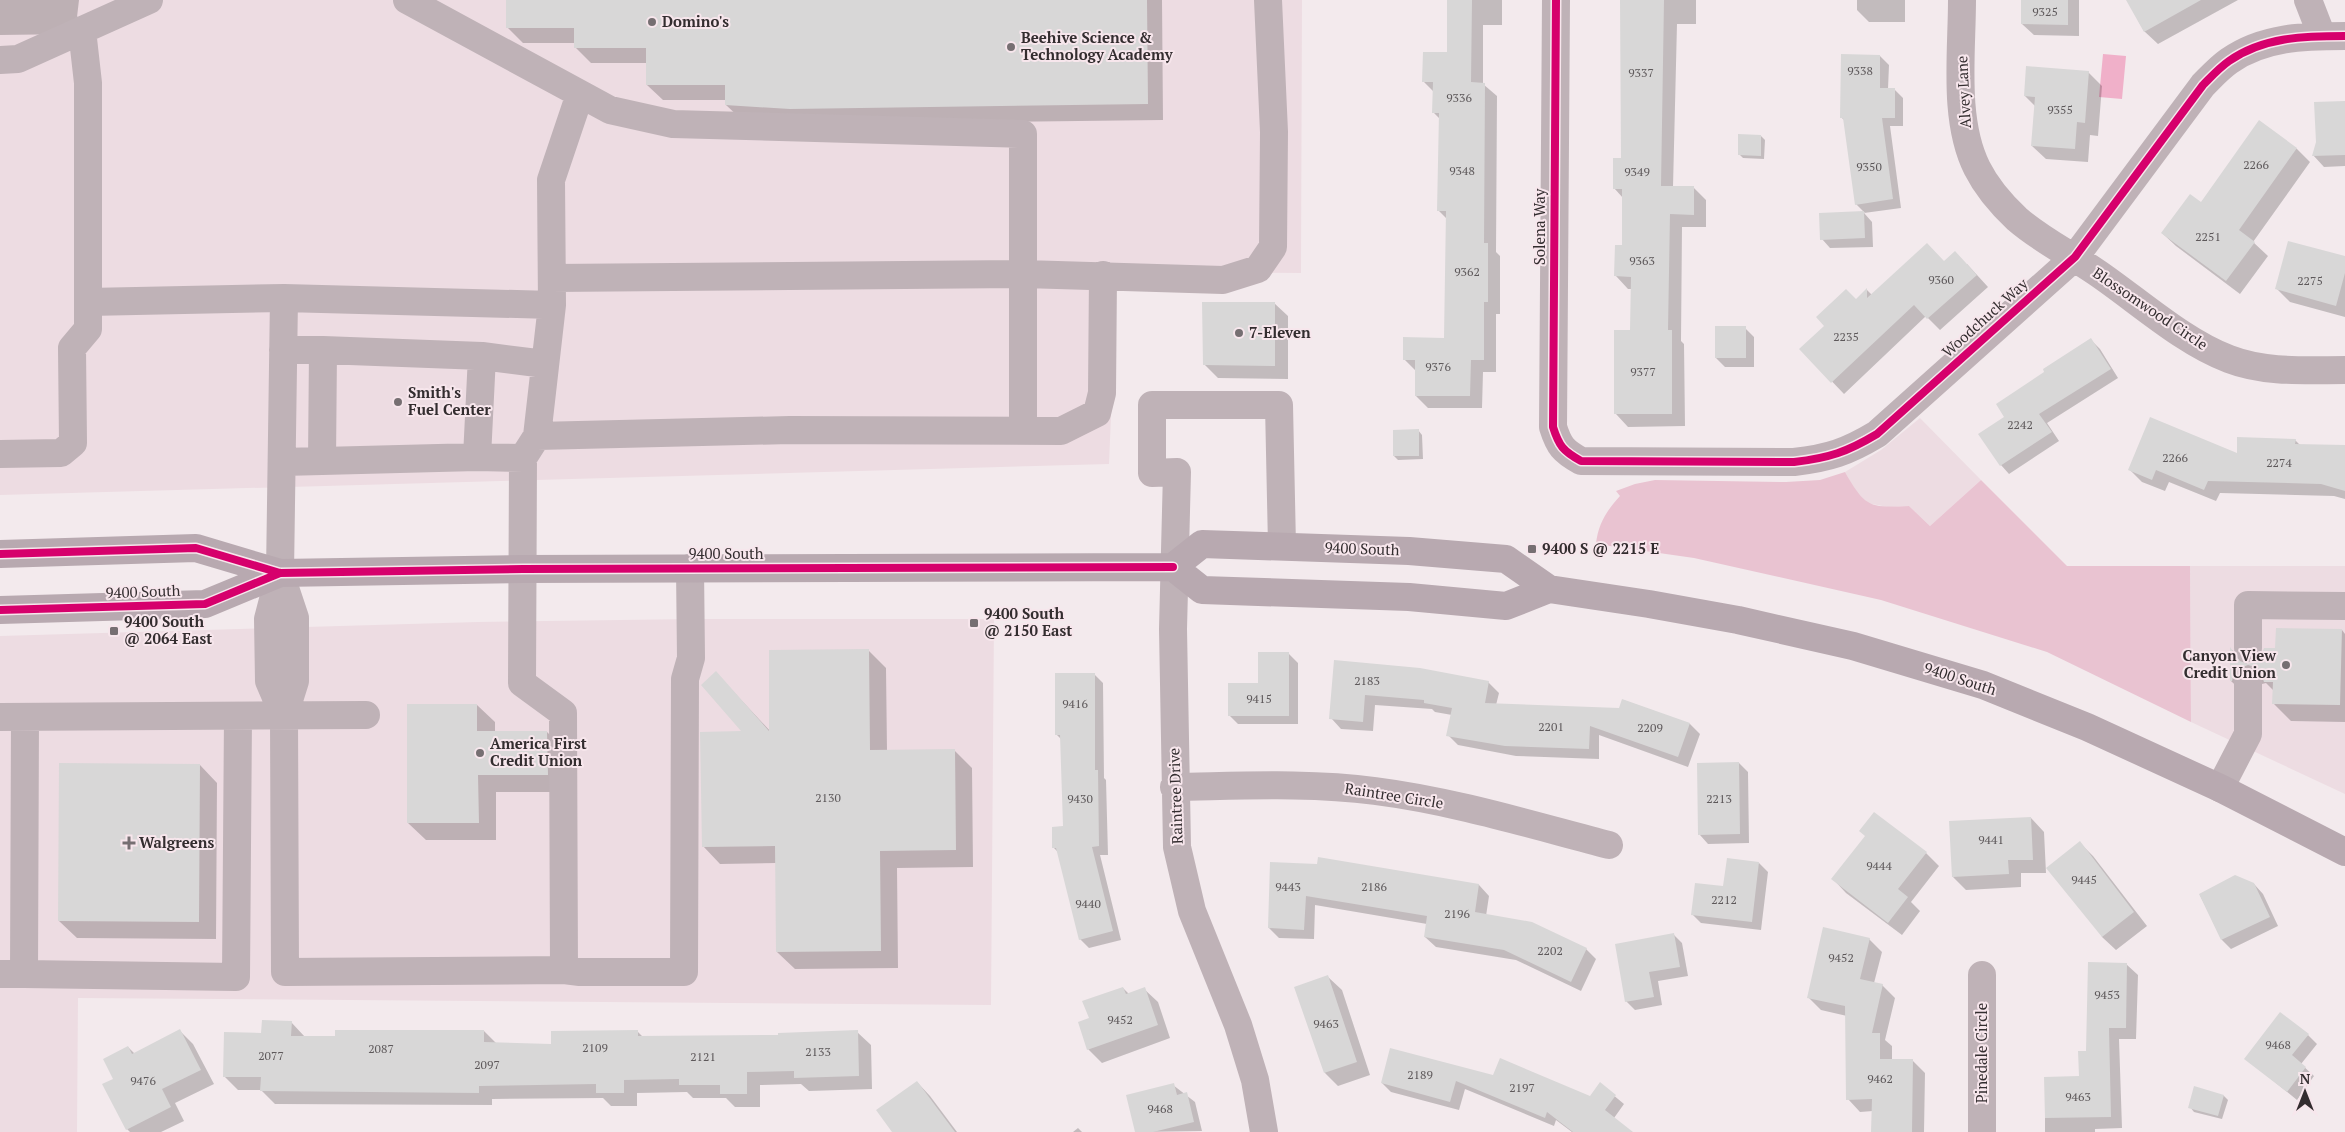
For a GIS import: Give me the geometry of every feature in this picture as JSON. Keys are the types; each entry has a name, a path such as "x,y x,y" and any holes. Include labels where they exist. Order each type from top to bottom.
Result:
{"main road":[{"name":"9400 South","path":"0,554 196,548 280,573 523,568 1173,567 1202,544 1409,551 1506,559 1549,589 1720,617 1853,646 1982,685 2087,727 2220,788 2345,852"},
{"path":"1173,567 1202,590 1409,597 1506,606 1549,589"},
{"name":"9400 South","path":"0,610 205,604 280,573"}],"street":[{"path":"0,60 18,59 148,0"},
{"path":"407,0 610,110 673,124 1023,134 1023,431"},
{"path":"552,278 1024,274 1223,280 1258,269 1273,247 1274,132 1268,0"},
{"name":"Solena Way","path":"1556,0 1553,426 1557,440 1565,452"},
{"name":"Alvey Lane","path":"1962,0 1962,108 1966,138 1977,168 1994,195 2017,218 2042,239 2074,257"},
{"path":"2308,0 2334,36"},
{"path":"0,454 61,453 73,443 72,348 88,329 88,84 82,30"},
{"name":"Woodchuck Way","path":"1565,452 1581,461 1794,462 1823,458 1851,450 1877,434 2074,257 2203,85 2228,62 2258,45 2290,38 2334,36"},
{"path":"564,970 563,713 522,684 523,568 530,447 545,364 552,305 551,180 580,94"},
{"name":"Blossomwood Circle","path":"2074,257 2196,342 2229,359 2270,369 2345,370"},
{"path":"282,462 477,457 530,447 790,430 1060,431 1097,413 1102,393 1102,275"},
{"path":"88,302 284,298 552,305"},
{"path":"284,298 280,573 295,618 295,681 284,716 285,972 564,970 580,972 684,972 685,679 691,658 690,568"},
{"path":"283,350 482,356 545,364"},
{"path":"322,462 323,350"},
{"path":"477,457 482,356"},
{"name":"Raintree Drive","path":"1264,1132 1255,1080 1238,1025 1192,911 1176,846 1173,567 1177,510 1177,472 1152,473 1152,405 1279,405 1282,546"},
{"path":"2248,648 2248,605 2345,606"},
{"path":"2220,788 2248,734 2248,681"},
{"path":"238,716 236,977 12,974 13,717 366,715"},
{"name":"Raintree Circle","path":"1174,787 1314,786 1374,790 1435,801 1609,845"},
{"name":"Pinedale Circle","path":"1982,975 1982,1132"}],"shaded area":[{"path":"0,0 1302,0 1301,273 1117,272 1109,464 0,495"},
{"path":"2103,54 2126,56 2122,99 2099,97"},
{"path":"1920,418 1981,480 1930,526 1909,506 1888,507 1867,503 1856,492 1845,472 1881,450"},
{"path":"1845,472 1863,499 1876,505 1909,506 1930,526 1981,480 2067,566 2190,566 2191,722 2047,652 1881,600 1694,558 1596,544 1604,518 1620,496 1616,491 1635,484 1655,480 1786,482 1820,480"},
{"path":"2190,566 2345,566 2345,794 2191,722"},
{"path":"695,619 994,619 991,1005 78,998 77,1132 0,1132 0,636 478,622"}],"building":[{"path":"506,0 1147,0 1148,104 790,109 725,105 725,85 646,85 646,48 574,48 574,28 506,28"},
{"path":"1447,0 1472,0 1471,82 1485,83 1484,243 1488,243 1488,302 1484,302 1484,360 1471,360 1470,396 1415,396 1415,360 1403,360 1403,337 1444,338 1446,211 1437,211 1439,113 1432,113 1433,82 1422,82 1423,52 1447,52"},
{"path":"1620,0 1664,0 1661,186 1694,186 1694,215 1670,214 1668,330 1672,330 1672,414 1614,414 1614,330 1630,330 1631,277 1614,276 1615,245 1622,245 1622,189 1613,189 1613,158 1621,158"},
{"path":"2021,0 2068,0 2068,25 2021,24"},
{"path":"2126,0 2201,0 2144,32"},
{"path":"1841,54 1880,55 1880,88 1895,88 1895,118 1882,118 1893,199 1855,205 1843,118 1840,118"},
{"path":"2026,66 2089,71 2085,123 2077,122 2075,149 2031,146 2035,97 2024,96"},
{"path":"2345,101 2345,155 2312,156 2316,142 2314,102"},
{"path":"2259,120 2297,148 2239,230 2255,242 2226,281 2161,233 2190,194 2201,202"},
{"path":"1738,134 1761,135 1761,156 1738,155"},
{"path":"1864,211 1865,238 1820,240 1819,213"},
{"path":"2288,241 2345,256 2345,273 2336,306 2275,289"},
{"path":"1927,243 1944,261 1955,251 1977,275 1927,319 1914,305 1831,383 1799,349 1824,326 1816,317 1846,289 1856,299 1867,288 1867,298"},
{"name":"7-Eleven","path":"1202,302 1275,302 1275,366 1203,365"},
{"path":"1715,326 1746,326 1746,358 1715,358"},
{"path":"2091,338 2111,369 2039,414 2052,432 2000,466 1978,434 2004,417 1996,404 2044,372 2043,369"},
{"path":"2150,417 2237,453 2237,437 2296,439 2295,444 2345,445 2345,491 2321,484 2208,481 2204,490 2156,470 2152,480 2128,470"},
{"path":"1419,429 1419,456 1393,456 1393,430"},
{"name":"Canyon View Credit Union","path":"2276,628 2342,629 2340,705 2272,704 2273,682 2264,682 2261,673 2255,667 2248,665 2240,668 2234,674 2232,681 2230,681 2230,647 2240,661 2248,664 2255,662 2261,656 2264,648 2275,648"},
{"path":"869,649 870,750 955,749 956,850 880,851 881,951 776,952 775,846 702,847 700,732 741,731 701,685 716,671 769,731 769,650"},
{"path":"1258,652 1289,652 1289,716 1228,716 1228,683 1258,683"},
{"path":"1334,660 1420,668 1489,681 1485,703 1619,708 1622,699 1690,723 1678,757 1590,726 1589,749 1505,746 1446,736 1452,708 1424,703 1424,700 1365,695 1363,722 1329,719"},
{"path":"1055,673 1095,673 1095,770 1098,770 1099,846 1092,847 1113,931 1079,940 1056,848 1052,848 1052,827 1063,826 1060,735 1055,735"},
{"name":"America First Credit Union","path":"407,704 477,704 477,731 547,731 548,775 478,775 479,823 407,823"},
{"path":"1739,762 1740,834 1698,835 1697,763"},
{"name":"Walgreens","path":"59,763 200,764 199,922 58,921"},
{"path":"1874,812 1927,852 1898,889 1908,897 1888,923 1831,879 1865,836 1859,831"},
{"path":"2031,817 2033,860 2008,860 2009,874 1952,877 1949,821"},
{"path":"2080,841 2134,912 2102,937 2046,868"},
{"path":"1318,857 1479,884 1475,912 1532,922 1587,948 1571,982 1504,950 1424,937 1427,916 1306,896 1304,930 1268,928 1270,862 1317,864"},
{"path":"1727,858 1759,862 1752,922 1691,915 1695,883 1723,886"},
{"path":"2235,875 2254,883 2270,917 2221,940 2199,894"},
{"path":"1823,927 1870,938 1860,979 1883,984 1872,1033 1880,1033 1880,1059 1913,1059 1912,1132 1871,1132 1872,1099 1846,1100 1845,1006 1807,998"},
{"path":"1674,933 1680,967 1649,972 1654,997 1625,1002 1615,944"},
{"path":"2088,962 2127,963 2126,1028 2109,1028 2111,1117 2045,1118 2044,1077 2079,1076 2078,1051 2086,1051"},
{"path":"1328,975 1357,1062 1324,1073 1294,987"},
{"path":"1123,987 1126,994 1145,987 1158,1025 1087,1050 1078,1022 1089,1018 1082,1001"},
{"path":"2280,1012 2309,1034 2292,1055 2306,1067 2287,1092 2244,1059"},
{"path":"262,1020 292,1021 291,1036 335,1036 335,1030 484,1030 484,1042 551,1044 551,1031 638,1030 638,1036 778,1035 778,1033 858,1030 859,1076 794,1078 794,1071 747,1072 747,1094 720,1094 720,1085 679,1085 679,1079 624,1080 624,1093 596,1093 596,1084 479,1086 479,1093 260,1091 261,1077 223,1077 224,1032 261,1033"},
{"path":"180,1029 201,1070 162,1089 171,1107 126,1130 102,1084 113,1079 103,1059 128,1046 132,1054"},
{"path":"1390,1048 1493,1075 1500,1058 1590,1096 1600,1082 1616,1095 1605,1110 1633,1132 1573,1132 1547,1112 1545,1118 1456,1081 1450,1102 1381,1083"},
{"path":"917,1081 955,1132 892,1132 876,1110"},
{"path":"1174,1083 1177,1095 1187,1092 1194,1122 1153,1132 1135,1132 1126,1095"},
{"path":"2194,1086 2224,1095 2218,1116 2188,1108"}],"cycle path":[{"path":"1556,0 1553,427 1562,447 1581,461 1794,462 1847,450 1877,434 2075,257 2203,85 2229,61 2242,53 2270,43 2299,38 2345,36"},
{"path":"0,554 196,548 280,573 523,569 1173,567"},
{"path":"0,610 205,604 280,573"}],"place":[{"name":"Domino's","path":"652,22"},
{"name":"Beehive Science & Technology Academy","path":"1011,47"},
{"name":"7-Eleven","path":"1239,333"},
{"name":"Smith's Fuel Center","path":"398,402"},
{"name":"9400 S @ 2215 E","path":"1532,549"},
{"name":"9400 South @ 2150 East","path":"974,623"},
{"name":"9400 South @ 2064 East","path":"114,631"},
{"name":"Canyon View Credit Union","path":"2286,665"},
{"name":"America First Credit Union","path":"480,753"},
{"name":"Walgreens","path":"129,843"}]}
